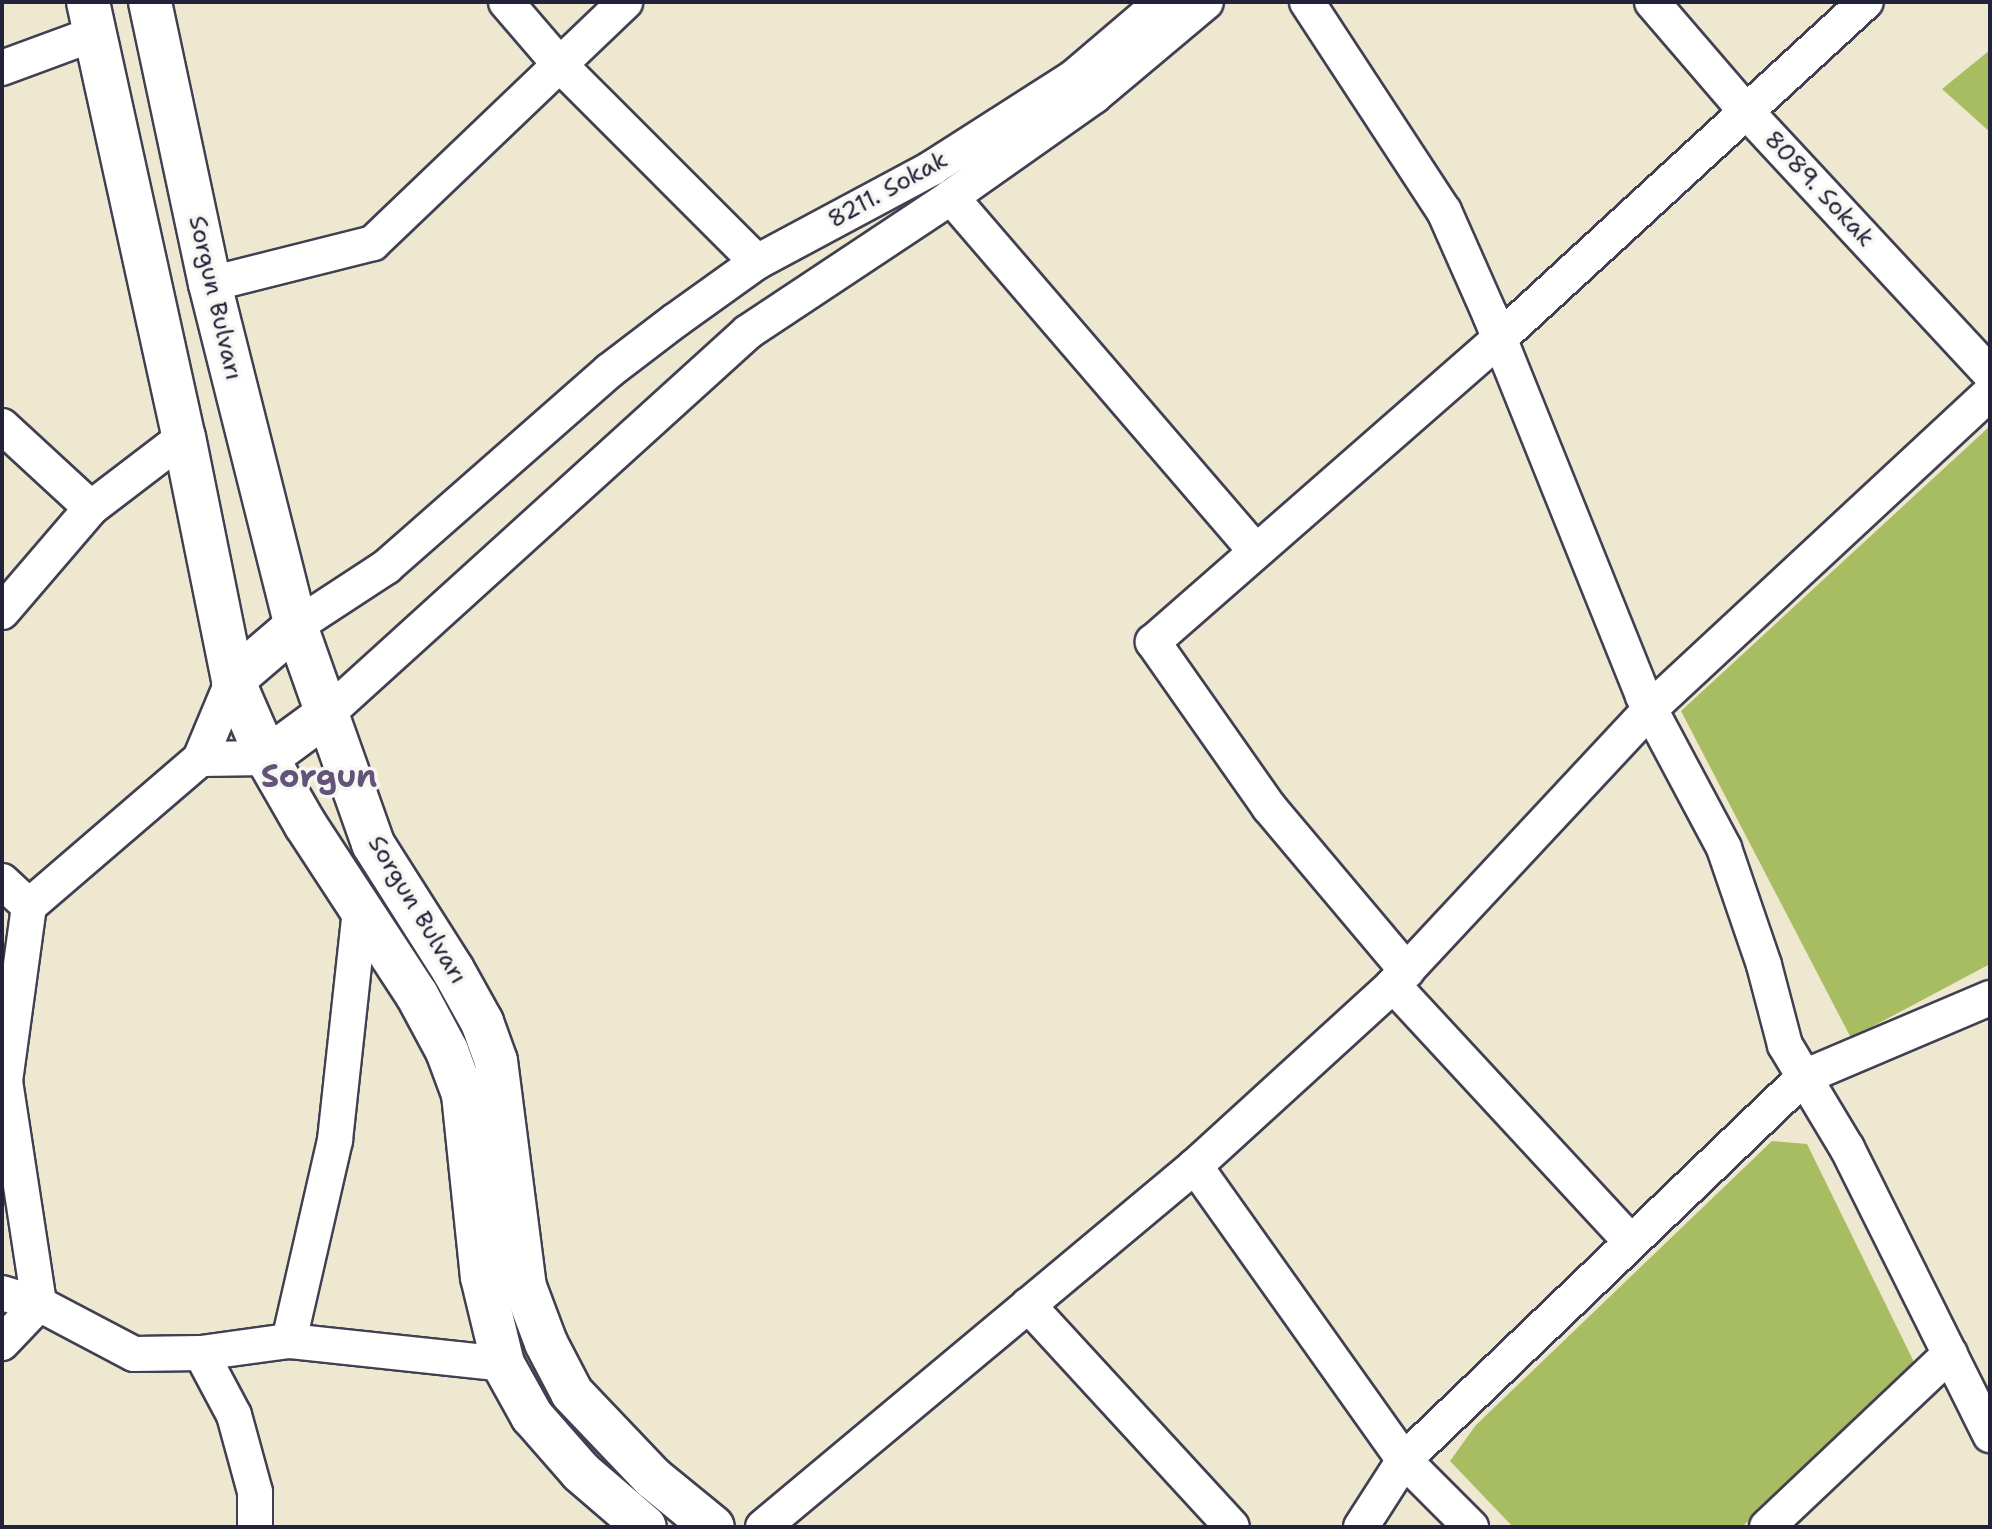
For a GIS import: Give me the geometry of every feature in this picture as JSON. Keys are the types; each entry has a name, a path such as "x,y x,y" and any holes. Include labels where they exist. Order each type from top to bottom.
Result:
{"main road":[{"name":"Sorgun Bulvarı","path":"150,2 210,284 296,626 373,844 461,983 482,1022 496,1061 525,1287 546,1343 572,1393 617,1444 713,1527"},
{"name":"Sorgun Bulvarı","path":"91,18 184,437 233,680 267,758 417,995 447,1051 463,1094 482,1277 503,1364 532,1416 581,1472 645,1527"},
{"path":"233,680 296,626"},
{"path":"267,758 327,714"}],"street":[{"path":"506,2 561,66 757,262"},
{"path":"210,284 373,243 625,2"},
{"name":"8211. Sokak","path":"296,626 386,567 609,371 757,262 932,168 1073,78 1162,2"},
{"path":"327,714 748,332 951,197 1094,96 1206,2"},
{"path":"1307,2 1444,211 1500,338 1650,709 1724,848 1764,965 1785,1045 1847,1148 1990,1435"},
{"name":"8089. Sokak","path":"1652,2 1745,110 1990,374"},
{"path":"1631,1242 1400,978 1269,807 1153,642 1500,338 1866,2"},
{"path":"2,68 91,18"},
{"path":"951,197 1256,551"},
{"path":"763,1527 1195,1166 1400,978 1650,709 1990,393"},
{"path":"2,426 91,508"},
{"path":"2,612 91,508 184,437"},
{"path":"39,1304 3,1081 29,906 200,759 233,680"},
{"path":"200,759 267,758"},
{"path":"2,881 29,906"},
{"path":"289,1341 335,1140 360,909"},
{"path":"1361,1527 1404,1460 1804,1077 1990,998"},
{"path":"1195,1166 1404,1460 1471,1527"},
{"path":"2,1293 39,1304 134,1354 201,1353 289,1341 503,1364"},
{"path":"2,1343 39,1304"},
{"path":"1028,1305 1232,1527"},
{"path":"201,1353 234,1415 255,1492 255,1527"},
{"path":"1767,1527 1950,1354"}],"green space":[{"path":"1990,50 1990,132 1942,89"},
{"path":"1990,426 1990,964 1851,1038 1681,711"},
{"path":"1772,1141 1807,1144 1914,1362 1742,1527 1513,1527 1450,1461 1476,1425"}],"district":[{"name":"Sorgun","path":"319,776"}]}
